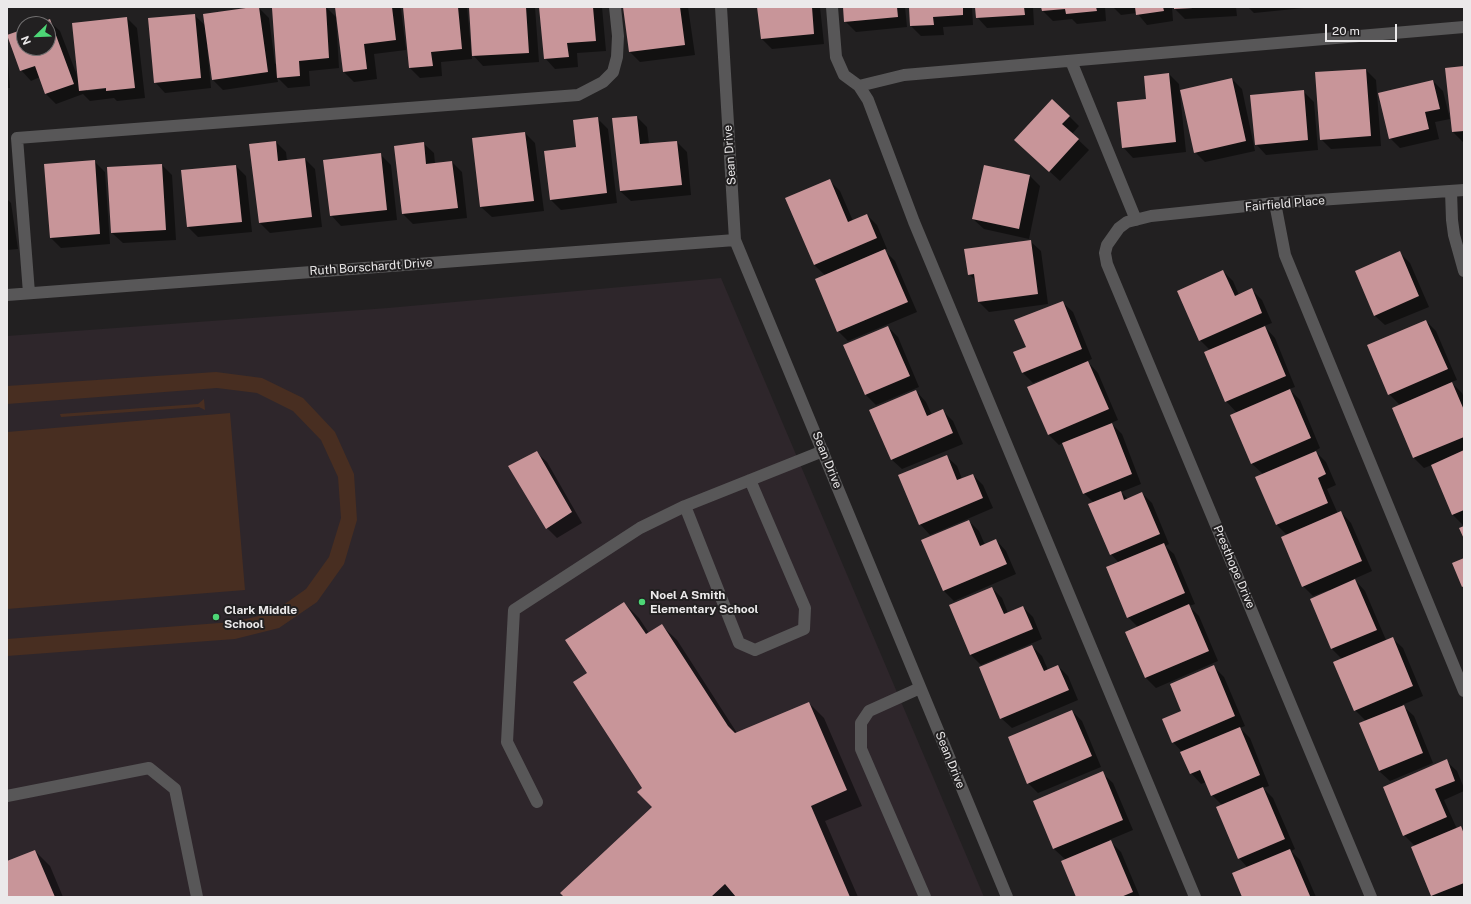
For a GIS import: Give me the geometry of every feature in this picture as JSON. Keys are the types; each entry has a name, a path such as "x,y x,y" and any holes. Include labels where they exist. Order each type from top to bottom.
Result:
{"street":[{"path":"29,293 12,138 578,95 603,82 612,72 617,57 618,36 615,7"},
{"name":"Sean Drive","path":"721,7 735,240 1007,897"},
{"path":"832,7 836,57 844,75 859,86 868,100 914,222 1196,897"},
{"path":"859,86 904,75 1464,27"},
{"path":"1071,61 1136,220"},
{"name":"Fairfield Place","path":"1112,237 1119,228 1127,222 1151,216 1275,204 1464,190"},
{"path":"1452,191 1452,220 1454,235 1464,271"},
{"path":"1275,204 1285,255 1464,691"},
{"name":"Presthope Drive","path":"1112,237 1106,245 1105,253 1107,264 1371,897"},
{"name":"Ruth Borschardt Drive","path":"7,295 735,240"},
{"path":"538,802 507,742 514,610 640,528 685,506 823,451"},
{"path":"685,506 739,642 755,650 804,629 806,608 750,480"},
{"path":"920,688 869,711 860,723 861,749 925,897"},
{"path":"7,796 149,768 175,789 197,897"}],"shaded area":[{"path":"721,278 984,897 7,897 7,336 388,308"},
{"path":"216,372 262,378 303,398 335,432 354,474 357,520 344,564 317,602 279,628 235,639 7,656 7,639 233,622 272,613 306,589 329,557 341,518 338,477 321,440 293,411 257,393 217,388 7,404 7,386"},
{"path":"204,399 205,410 199,407 61,417 60,414 198,404"},
{"path":"230,413 245,590 7,609 7,432"}],"building":[{"path":"259,7 268,72 212,80 203,14"},
{"path":"326,7 329,58 299,61 300,76 277,78 272,8"},
{"path":"335,7 392,7 396,40 364,44 367,69 343,72"},
{"path":"403,7 458,7 462,49 431,52 433,66 409,68"},
{"path":"469,7 526,7 529,53 472,56"},
{"path":"539,7 593,7 596,41 567,43 569,57 544,59"},
{"path":"623,7 680,7 685,45 629,52"},
{"path":"757,7 812,7 814,34 761,39"},
{"path":"843,7 897,7 898,17 844,22"},
{"path":"909,7 963,7 963,15 933,17 934,25 910,26"},
{"path":"975,7 1024,7 1025,15 976,18"},
{"path":"1041,7 1096,7 1097,11 1066,14 1065,9 1042,11"},
{"path":"1135,7 1163,7 1164,11 1136,15"},
{"path":"1174,7 1193,7 1193,8 1174,9"},
{"path":"195,14 201,78 154,83 148,18"},
{"path":"127,17 135,88 106,91 106,88 79,91 72,23"},
{"path":"16,32 16,56 56,56 56,35 74,84 45,94 35,66 20,71 7,35"},
{"path":"1464,66 1464,131 1452,132 1445,68"},
{"path":"1366,69 1371,136 1320,140 1315,72"},
{"path":"1169,73 1176,142 1122,148 1117,102 1146,99 1144,76"},
{"path":"1232,78 1246,141 1194,153 1180,90"},
{"path":"1433,80 1440,109 1425,112 1429,129 1389,139 1378,93"},
{"path":"1304,90 1308,140 1255,145 1250,95"},
{"path":"1052,99 1070,116 1062,124 1079,139 1049,172 1014,140"},
{"path":"637,116 640,144 677,141 682,185 620,191 612,118"},
{"path":"598,117 607,193 550,200 544,151 576,147 573,120"},
{"path":"525,132 534,201 480,207 472,138"},
{"path":"276,141 278,161 305,158 312,217 259,223 249,144"},
{"path":"424,142 426,164 452,161 458,208 402,214 394,146"},
{"path":"381,153 387,210 330,216 323,160"},
{"path":"95,160 100,234 50,238 44,164"},
{"path":"162,164 166,230 111,233 107,167"},
{"path":"236,165 242,222 187,227 181,170"},
{"path":"984,165 1030,175 1019,229 972,219"},
{"path":"830,179 848,222 867,214 877,238 814,265 785,198"},
{"path":"1031,240 1038,294 978,302 974,274 968,275 964,249"},
{"path":"885,249 908,302 837,332 815,279"},
{"path":"1400,251 1419,296 1374,316 1355,271"},
{"path":"1223,270 1235,296 1252,288 1262,313 1199,341 1177,291"},
{"path":"1063,301 1082,349 1022,373 1013,352 1026,347 1014,320"},
{"path":"1426,320 1448,369 1388,395 1367,345"},
{"path":"888,326 910,376 865,395 843,345"},
{"path":"1265,326 1286,376 1225,402 1204,352"},
{"path":"1088,361 1109,409 1048,435 1027,387"},
{"path":"1452,382 1464,410 1464,437 1413,458 1392,408"},
{"path":"1290,389 1311,438 1251,464 1230,415"},
{"path":"916,390 927,416 943,409 953,433 891,460 869,410"},
{"path":"1112,423 1132,474 1083,494 1062,443"},
{"path":"1464,450 1464,510 1452,515 1431,465"},
{"path":"537,451 572,512 546,529 508,466"},
{"path":"1316,451 1326,474 1318,478 1328,503 1276,525 1255,477"},
{"path":"947,455 957,480 973,474 983,498 919,525 898,475"},
{"path":"1121,491 1124,500 1142,492 1160,534 1110,555 1088,504"},
{"path":"1341,511 1362,561 1302,587 1281,537"},
{"path":"969,520 980,546 996,539 1007,564 943,591 921,540"},
{"path":"1464,526 1464,539 1459,528"},
{"path":"1164,543 1185,593 1127,618 1106,567"},
{"path":"1464,558 1464,586 1462,587 1452,563"},
{"path":"1355,579 1377,630 1331,649 1310,599"},
{"path":"992,587 1004,614 1023,606 1033,629 970,655 949,605"},
{"path":"624,602 646,634 662,624 728,726 735,733 809,702 847,790 811,806 850,897 736,897 725,884 711,897 564,897 560,893 652,807 637,792 642,788 573,682 587,673 565,640"},
{"path":"1189,604 1209,651 1145,678 1125,632"},
{"path":"1393,637 1413,686 1354,711 1333,662"},
{"path":"1032,645 1044,671 1058,665 1069,690 1000,719 979,667"},
{"path":"1214,665 1235,716 1172,743 1162,719 1181,711 1170,684"},
{"path":"1404,705 1423,753 1379,771 1359,723"},
{"path":"1072,710 1092,756 1027,784 1008,737"},
{"path":"1240,727 1260,775 1211,796 1200,770 1190,774 1180,752"},
{"path":"1447,759 1455,781 1435,789 1447,817 1403,836 1383,787"},
{"path":"1103,771 1123,820 1053,849 1033,801"},
{"path":"1263,787 1285,839 1238,859 1216,807"},
{"path":"1461,826 1464,834 1464,883 1431,896 1411,847"},
{"path":"1111,840 1133,892 1121,897 1076,897 1061,861"},
{"path":"1290,849 1310,896 1242,897 1232,873"},
{"path":"35,850 55,897 7,897 7,861"}],"place":[{"name":"Noel A Smith Elementary School","path":"642,602"},
{"name":"Clark Middle School","path":"216,617"}]}
